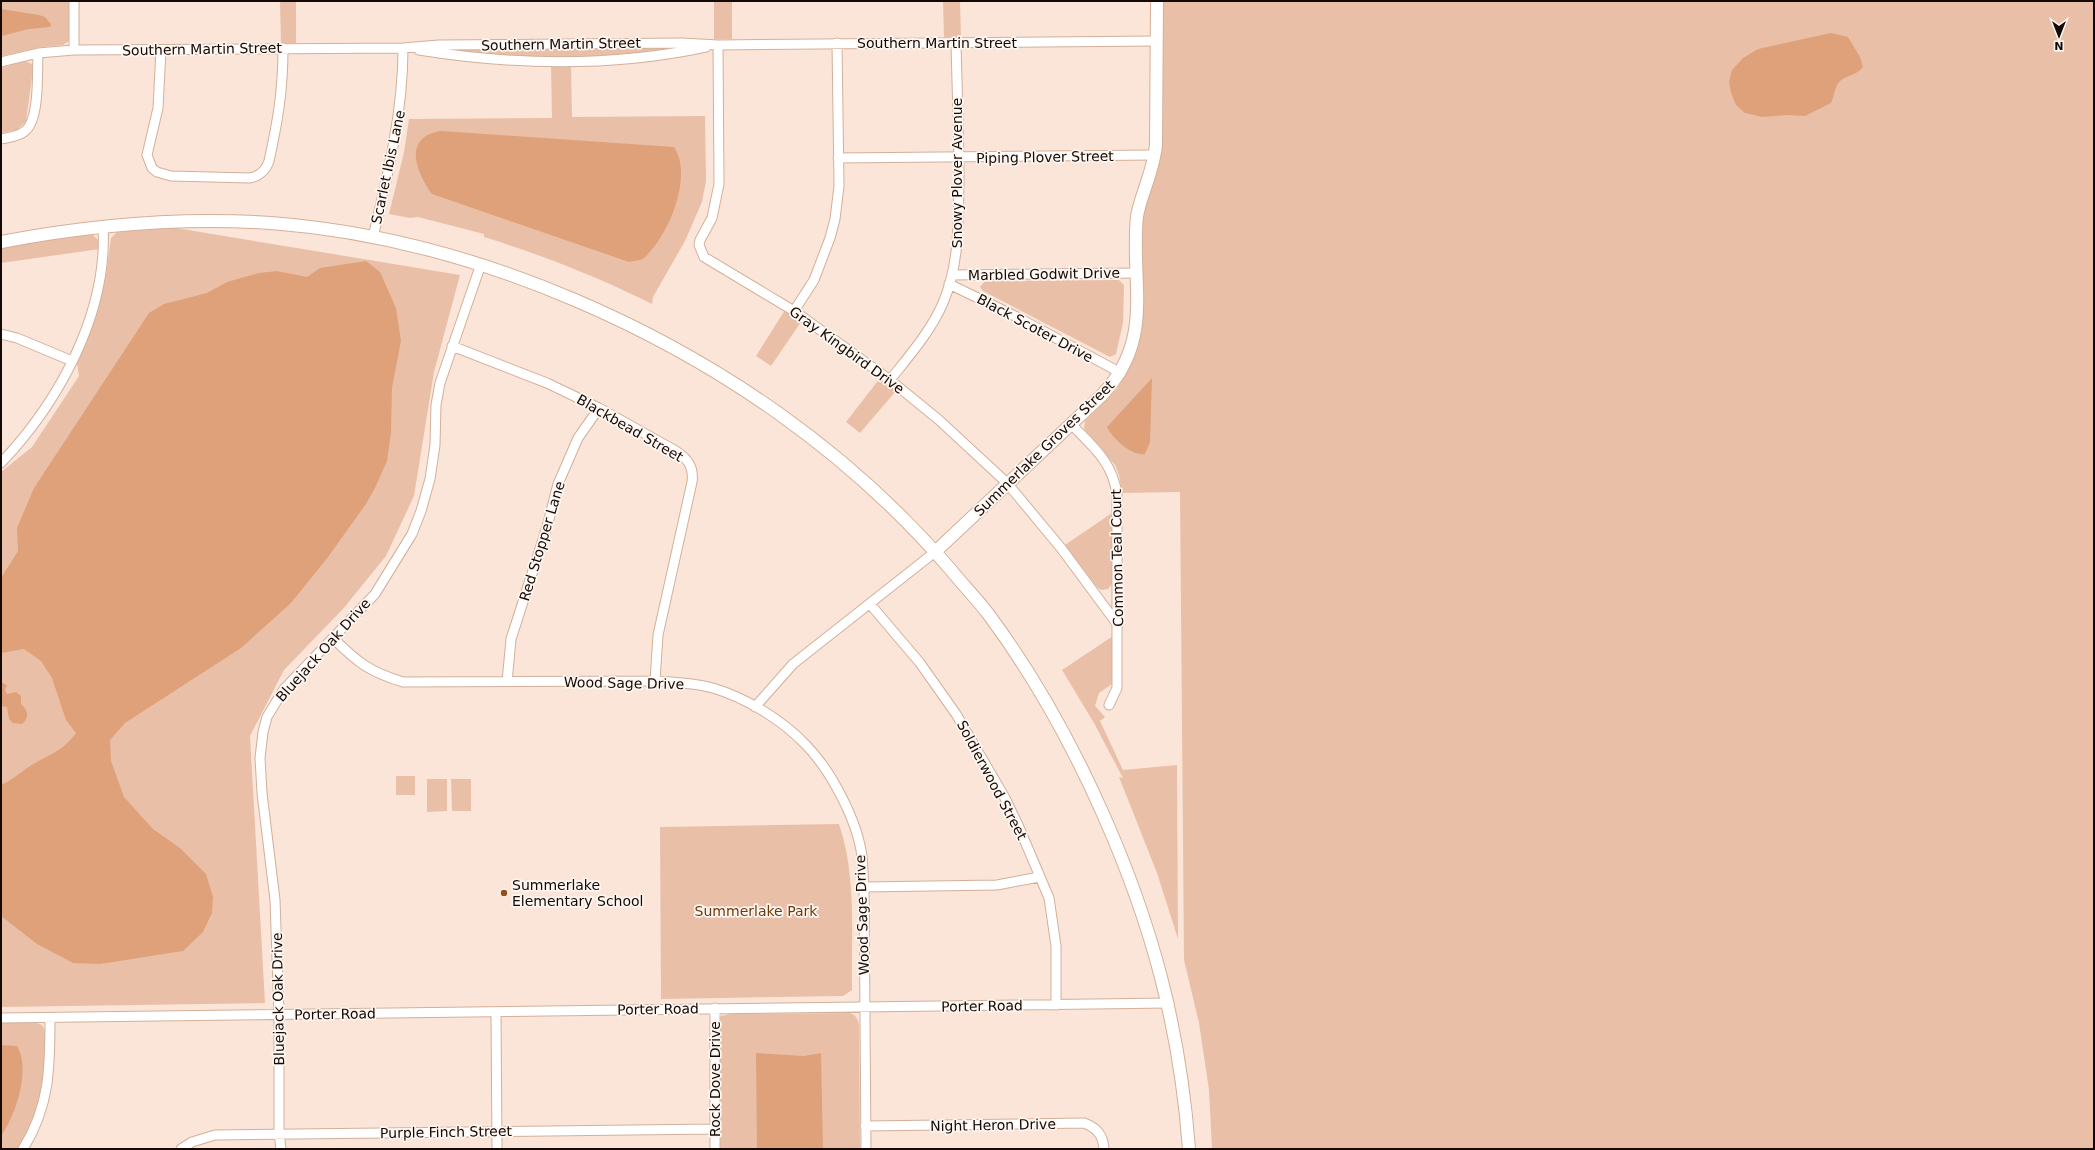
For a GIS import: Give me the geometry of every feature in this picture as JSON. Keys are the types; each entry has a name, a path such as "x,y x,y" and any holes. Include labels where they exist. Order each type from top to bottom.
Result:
{"main road":[{"name":"Summerlake Groves Street","path":"935,552 1007,483 1102,396 1121,373 1128,359 1135,336 1138,216 1155,155 1157,1"},
{"path":"1,242 48,233 103,227 214,222 266,223 373,237 481,264 543,286 597,309 656,336 719,373 799,427 892,506 935,552 988,613 1059,724 1086,776 1124,862 1149,930 1169,1003 1185,1095 1189,1149"}],"street":[{"path":"74,1 74,50"},
{"name":"Southern Martin Street","path":"1,62 38,53 74,50 403,48 471,45 682,43 718,45 1156,41"},
{"path":"794,311 814,280 830,238 837,203 837,43"},
{"name":"Snowy Plover Avenue","path":"890,380 927,332 944,301 950,280 958,238 959,158 956,43"},
{"name":"Southern Martin Street","path":"403,48 473,59 570,62 648,57 718,45"},
{"name":"Gray Kingbird Drive","path":"718,45 719,184 712,218 699,245 704,257 794,311 890,380 939,420 1007,483 1061,548 1118,625"},
{"path":"161,50 158,108 147,155 152,168 157,172 170,176 249,178 259,175 266,168 269,161 280,111 283,79 283,48"},
{"name":"Scarlet Ibis Lane","path":"373,237 393,153 400,115 403,79 403,48"},
{"path":"1,139 17,136 25,131 30,124 37,83 38,53"},
{"name":"Piping Plover Street","path":"838,158 1155,155"},
{"path":"1,463 33,426 54,396 83,338 99,282 104,246 103,227"},
{"name":"Bluejack Oak Drive","path":"281,1149 279,1133 279,1015 275,900 262,793 260,758 263,732 270,712 284,689 374,594 412,534 430,479 435,445 436,405 440,383 481,264"},
{"name":"Marbled Godwit Drive","path":"950,280 1136,273"},
{"name":"Black Scoter Drive","path":"950,280 1121,373"},
{"path":"1,334 17,338 72,361"},
{"name":"Blackbead Street","path":"452,346 547,383 599,408 676,451 692,466 692,482 658,635 655,681"},
{"name":"Red Stopper Lane","path":"507,682 511,639 543,541 558,484 578,438 599,408"},
{"name":"Common Teal Court","path":"1071,424 1106,461 1115,480 1117,494 1117,688 1109,705"},
{"name":"Summerlake Groves Street","path":"755,707 793,664 935,552"},
{"name":"Soldierwood Street","path":"870,604 920,663 956,714 1005,798 1048,898 1053,919 1056,946 1056,1005"},
{"name":"Wood Sage Drive","path":"333,638 366,668 380,675 403,682 655,681 679,682 711,687 736,696 755,707 782,725 805,744 835,785 856,835 862,856 864,887 866,1149"},
{"path":"864,887 997,885 1040,877"},
{"name":"Porter Road","path":"1,1018 1169,1003"},
{"name":"Rock Dove Drive","path":"715,1008 715,1149"},
{"path":"496,1012 497,1149"},
{"path":"23,1149 34,1132 43,1108 48,1084 50,1018"},
{"name":"Night Heron Drive","path":"865,1126 1084,1123 1092,1126 1100,1133 1103,1139 1104,1149"},
{"name":"Purple Finch Street","path":"181,1149 192,1142 216,1135 279,1133 714,1129"}],"green space":[{"path":"1,1 69,1 69,41 63,45 41,47 1,56"},
{"path":"280,1 296,1 296,43 281,43"},
{"path":"714,1 732,1 732,39 714,39"},
{"path":"943,1 960,1 961,37 944,37"},
{"path":"1161,1 2094,1 2094,1149 1212,1149 1209,1090 1199,1023 1184,960 1180,492 1122,493 1119,475 1115,465 1084,429 1085,421 1117,389 1129,369 1137,350 1140,335 1142,217 1146,199"},
{"path":"684,46 683,49 591,58 524,58 438,49"},
{"path":"25,61 32,64 33,70 26,121 17,130 1,133 1,68"},
{"path":"551,65 571,65 572,117 705,116 706,181 702,202 685,241 653,297 652,304 570,267 484,237 484,234 418,217 410,218 389,214 404,152 409,119 552,118"},
{"path":"170,227 460,275 434,372 414,496 386,556 343,609 284,670 250,736 265,1003 1,1007 1,472 32,447 79,376 77,364 98,309 106,275 111,238 118,231"},
{"path":"92,234 99,241 100,249 1,263 1,246"},
{"path":"1119,280 1124,285 1123,323 1116,354 1110,357 983,291 980,287 985,281"},
{"path":"785,310 801,322 771,366 756,356"},
{"path":"880,378 896,391 860,433 846,422"},
{"path":"1112,513 1113,583 1108,589 1101,590 1096,586 1065,545"},
{"path":"1113,636 1112,684 1099,693 1095,706 1105,717 1100,721 1123,770 1177,765 1178,939 1157,873 1119,777 1123,778 1094,723 1062,670"},
{"path":"396,776 415,776 415,795 396,795"},
{"path":"427,779 447,779 447,811 427,812"},
{"path":"451,779 471,779 471,811 452,811"},
{"name":"Summerlake Park","path":"839,824 845,844 851,885 852,990 843,996 661,999 660,827"},
{"path":"850,1013 854,1015 859,1025 860,1149 720,1149 718,1023 721,1016 731,1014"},
{"path":"1,1023 37,1023 42,1025 45,1034 45,1062 38,1101 30,1125 18,1149 1,1149"}],"shaded area":[{"path":"1,9 45,17 51,24 50,27 29,29 1,36"},
{"path":"1831,33 1848,37 1860,57 1863,67 1839,82 1836,86 1831,103 1805,116 1787,115 1762,117 1745,113 1736,105 1731,93 1729,82 1732,70 1743,58 1758,49"},
{"path":"441,131 674,147 679,158 681,171 678,198 667,225 654,247 642,259 629,262 432,194 421,176 416,156 417,148 421,140 429,135"},
{"path":"366,261 380,272 396,308 401,341 392,388 391,433 387,461 375,488 366,504 328,557 291,603 241,648 125,723 110,740 111,761 124,797 153,829 180,848 206,874 213,897 212,913 203,932 183,951 100,964 73,963 37,944 1,916 1,785 60,749 76,733 66,720 52,678 41,661 24,649 1,653 1,578 18,551 17,528 34,488 149,313 164,304 207,293 227,282 259,273 277,271 307,277 320,268"},
{"path":"1152,378 1150,442 1145,454 1140,454 1128,450 1123,446 1107,427"},
{"path":"1,682 7,685 5,690 7,694 16,692 21,696 21,704 27,711 27,717 25,722 22,724 13,723 9,719 7,707 1,706"},
{"path":"1,1045 17,1046 23,1067 20,1092 12,1116 1,1136"},
{"path":"756,1053 804,1056 821,1053 823,1149 757,1149"}],"place":[{"name":"Summerlake Elementary School","path":"504,893"}]}
